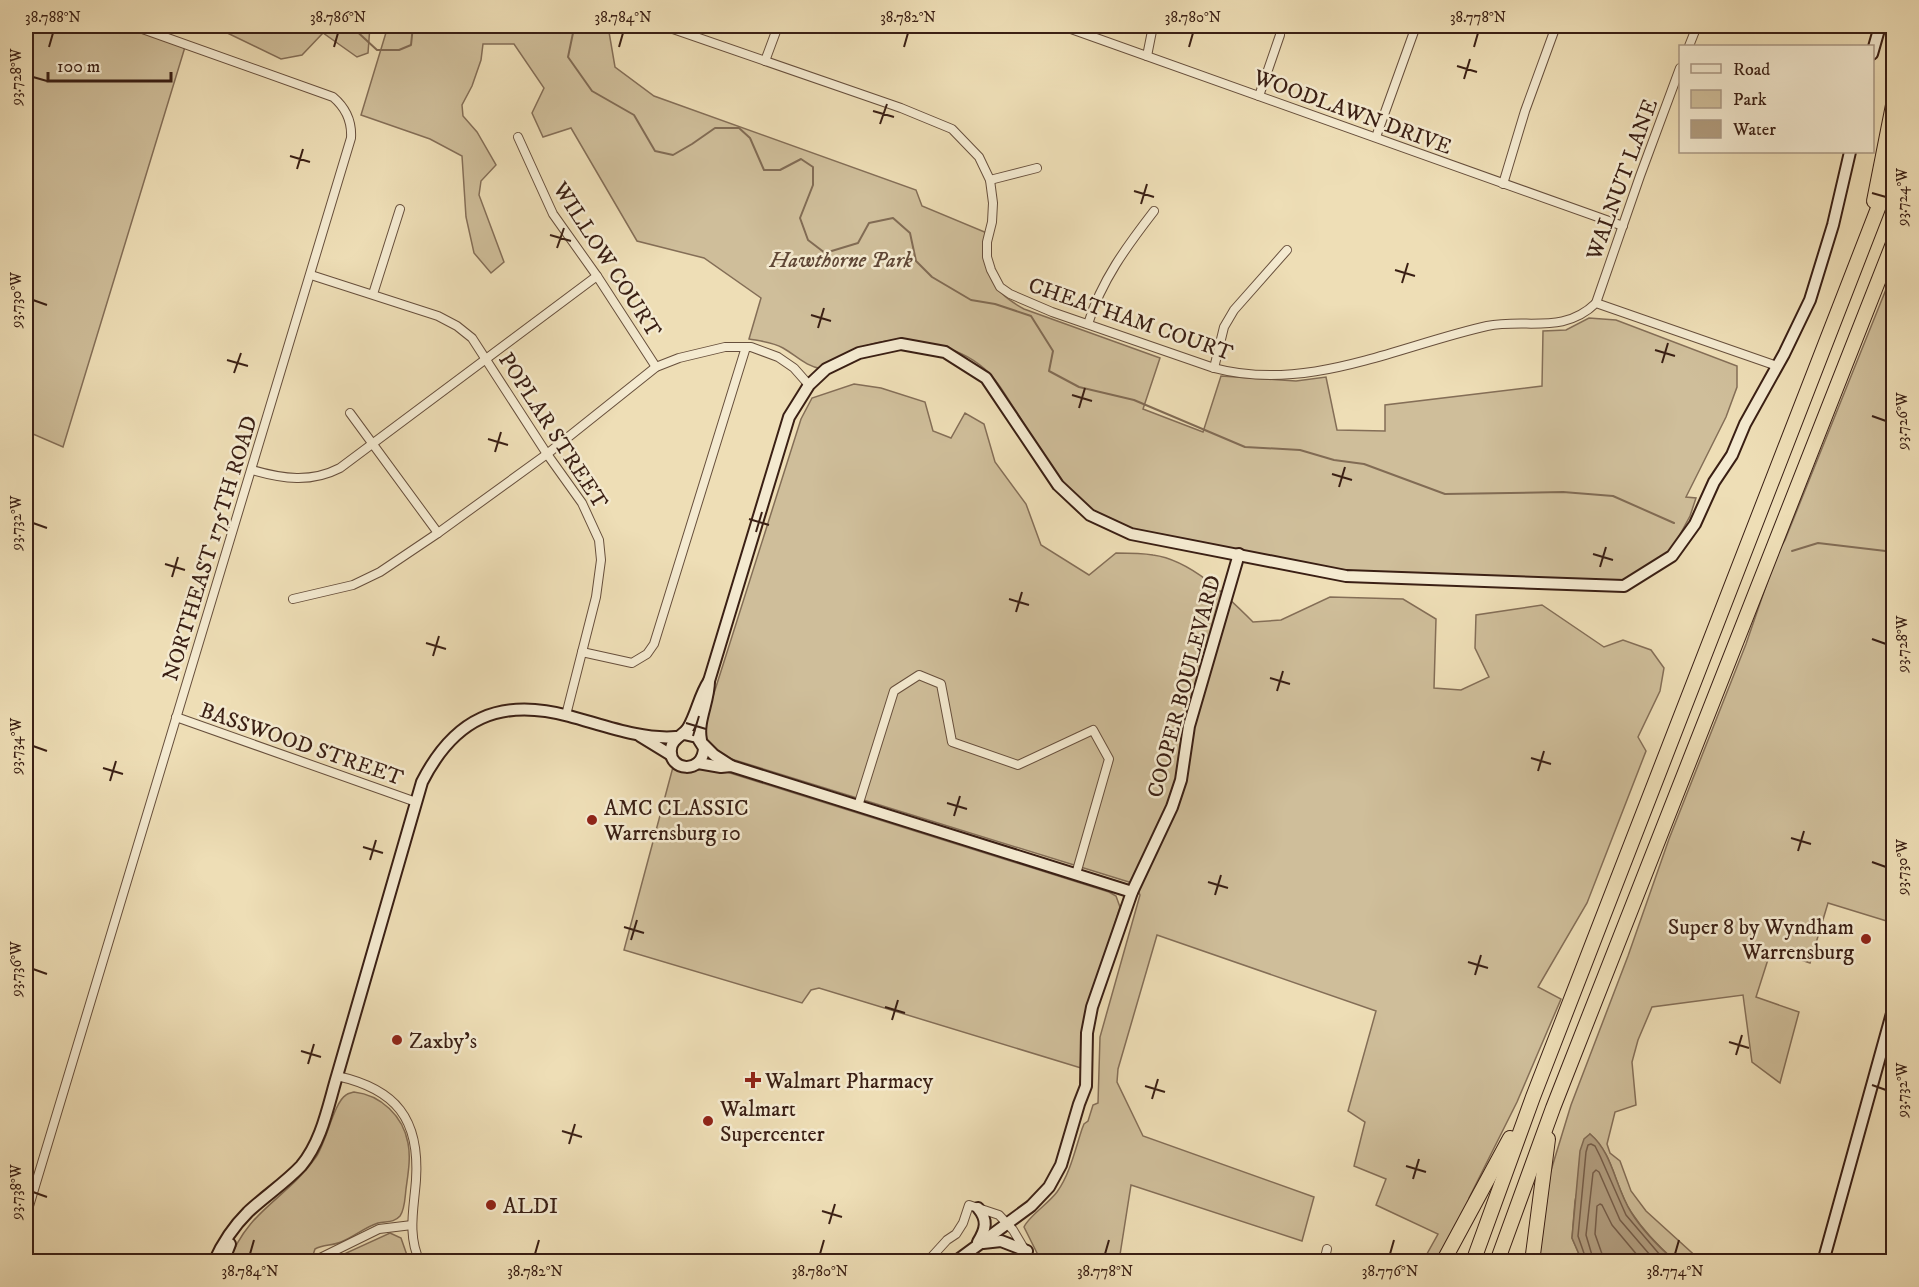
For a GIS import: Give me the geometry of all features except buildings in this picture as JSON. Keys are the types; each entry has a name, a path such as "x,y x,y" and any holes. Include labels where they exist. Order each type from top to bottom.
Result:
{"highway":[{"path":"1869,231 1893,100"},
{"path":"1473,1262 1533,1097 1893,167"},
{"path":"1497,1262 1553,1108 1893,241"},
{"path":"1877,282 1893,250"},
{"path":"1443,1262 1533,1097"},
{"path":"1532,1262 1540,1189 1553,1108"}],"street":[{"name":"NORTHEAST 175TH ROAD","path":"26,1216 311,275 352,130 346,112 328,94 134,26"},
{"path":"765,61 778,26"},
{"path":"1147,56 1153,26"},
{"path":"1376,137 1416,26"},
{"path":"1503,184 1525,111 1556,26"},
{"path":"1689,45 1696,26"},
{"path":"1874,47 1880,26"},
{"name":"CHEATHAM COURT","path":"670,28 901,108 952,129 979,157 990,180 993,203 987,257 1000,287 1010,294 1088,324 1214,368 1232,373 1272,376 1329,369 1490,326 1508,323 1547,325 1568,321 1587,312 1596,303"},
{"name":"WOODLAWN DRIVE","path":"1071,28 1623,226"},
{"path":"1259,96 1280,35"},
{"name":"WALNUT LANE","path":"1596,303 1679,71"},
{"name":"WILLOW COURT","path":"518,137 553,214 597,276 656,367"},
{"path":"214,1262 221,1248 248,1212 290,1177 314,1146 323,1124 422,782 439,752 451,738 486,716 523,709 566,715 640,736 671,755 682,767 698,763 704,754 699,728 709,696 710,681 789,417 809,385 826,369 859,352 901,344 945,352 986,378 1058,485 1090,515 1131,534 1346,576 1624,586 1672,556 1695,524 1714,482 1732,455 1745,424 1810,300 1833,225 1850,153"},
{"path":"990,180 1037,168"},
{"path":"373,294 400,209"},
{"path":"1088,324 1103,286 1127,246 1154,211"},
{"path":"1214,368 1224,327 1234,310 1287,250"},
{"name":"POPLAR STREET","path":"311,275 438,316 457,326 472,338 547,454 582,503 599,540 600,578 566,715"},
{"path":"252,470 288,479 307,479 326,475 355,458 597,276"},
{"path":"1596,303 1777,366"},
{"path":"293,599 353,585 380,572 547,454 656,367 703,351 725,347 746,347 778,357 794,368 809,385"},
{"path":"582,652 632,663 647,654 654,644 746,347"},
{"path":"350,413 438,533"},
{"name":"COOPER BOULEVARD","path":"955,1262 1031,1206 1049,1187 1061,1165 1086,1086 1087,1033 1092,1007 1132,892 1173,807 1181,780 1189,726 1239,554"},
{"path":"858,806 894,691 919,675 941,684 952,742 1018,765 1093,730 1109,759 1076,874"},
{"path":"671,755 671,746 692,720 700,694 710,681"},
{"name":"BASSWOOD STREET","path":"176,717 416,802"},
{"path":"640,736 693,735 714,755 731,766 1132,892"},
{"path":"698,763 721,767 731,766"},
{"path":"1823,1262 1893,1006"},
{"path":"337,1076 354,1079 382,1092 392,1099 409,1125 414,1139 416,1163 412,1238 420,1262"},
{"path":"927,1262 947,1240 956,1234 963,1223 969,1205 999,1215 1008,1223 1032,1262"},
{"path":"977,1244 986,1228 984,1215 978,1208"},
{"path":"320,1258 379,1229 411,1225"},
{"path":"223,1262 231,1242 231,1235"},
{"path":"977,1244 1001,1241 1027,1251"},
{"path":"1324,1262 1327,1249"}],"green space":[{"path":"26,26 124,26 185,47 63,447 26,431"},
{"path":"217,26 370,26 368,53 357,57 323,33 302,55 281,59"},
{"name":"Hawthorne Park","path":"388,26 608,26 615,67 654,96 916,190 922,206 987,233 987,259 991,278 1002,294 1024,309 1160,358 1143,409 1203,432 1221,376 1296,381 1326,377 1337,430 1385,431 1385,405 1542,386 1543,331 1566,330 1589,318 1616,320 1737,366 1737,387 1726,417 1686,497 1696,498 1690,516 1671,551 1628,581 1334,572 1117,526 1099,516 1070,491 1047,461 996,381 980,365 966,356 936,345 895,340 856,349 822,369 806,363 779,346 749,339 761,298 704,258 637,241 571,128 543,137 532,113 544,88 514,44 483,44 481,60 472,86 462,105 463,116 477,132 496,165 481,181 479,195 504,262 491,273 474,253 466,217 462,156 430,139 361,115"},
{"path":"1893,272 1893,923 1828,903 1810,963 1771,950 1756,997 1799,1012 1780,1083 1752,1062 1743,995 1652,1007 1638,1040 1632,1062 1636,1105 1615,1112 1607,1144 1610,1153 1620,1161 1631,1191 1646,1211 1701,1261 1675,1261 1646,1232 1631,1212 1604,1151 1590,1134 1575,1201 1572,1238 1582,1261 1537,1262 1549,1177 1571,1105 1628,956 1669,839 1746,644 1777,554 1785,540"},
{"path":"854,384 881,388 925,402 933,431 951,438 965,413 984,424 995,462 1026,504 1041,545 1089,575 1116,553 1167,558 1207,581 1253,622 1281,620 1330,597 1403,599 1436,619 1434,688 1461,690 1489,677 1475,648 1476,615 1542,605 1604,647 1623,640 1651,650 1664,668 1660,691 1638,737 1646,751 1587,903 1538,987 1561,999 1517,1102 1469,1198 1472,1199 1438,1261 1423,1261 1438,1234 1376,1205 1386,1179 1354,1166 1365,1122 1348,1111 1376,1011 1157,935 1118,1069 1117,1082 1143,1136 1314,1197 1302,1241 1131,1185 1119,1261 1041,1261 1024,1227 1062,1185 1084,1124 1088,1121 1093,1105 1098,1103 1100,1037 1140,895 1137,888 1132,883 725,757 705,738 709,709 801,419 812,398"},
{"path":"673,767 688,772 702,769 727,772 1116,896 1120,907 1091,1006 1081,1068 819,988 811,990 802,1003 624,950"},
{"path":"354,1092 382,1102 396,1116 405,1133 409,1149 409,1166 403,1210 400,1216 393,1221 373,1225 341,1242 318,1247 311,1261 229,1262 246,1229 305,1171 316,1157 342,1099"},
{"path":"390,1233 401,1238 409,1261 338,1261 344,1254"}],"water":[{"path":"1590,1134 1609,1160 1635,1219 1675,1261 1582,1261 1572,1238 1580,1151 1584,1139"}],"waterway":[{"path":"351,26 377,50 399,50 411,45 413,26"},
{"path":"572,26 573,33 568,57 592,91 634,115 655,151 673,155 715,128 739,128 750,138 764,170 780,170 801,159 813,167 813,185 800,218 808,240 825,253 858,243 869,223 893,218 910,233 916,261 932,277 971,300 995,304 1031,316 1053,351 1049,371 1079,387 1134,400 1245,447 1300,450 1334,460 1364,464 1445,494 1563,492 1613,496 1674,523"},
{"path":"1792,551 1818,543 1894,552"}],"place":[{"name":"AMC CLASSIC Warrensburg 10","path":"592,820"},
{"name":"Super 8 by Wyndham Warrensburg","path":"1866,939"},
{"name":"Zaxby's","path":"397,1040"},
{"name":"Walmart Pharmacy","path":"753,1080"},
{"name":"Walmart Supercenter","path":"708,1121"},
{"name":"ALDI","path":"491,1205"}]}
